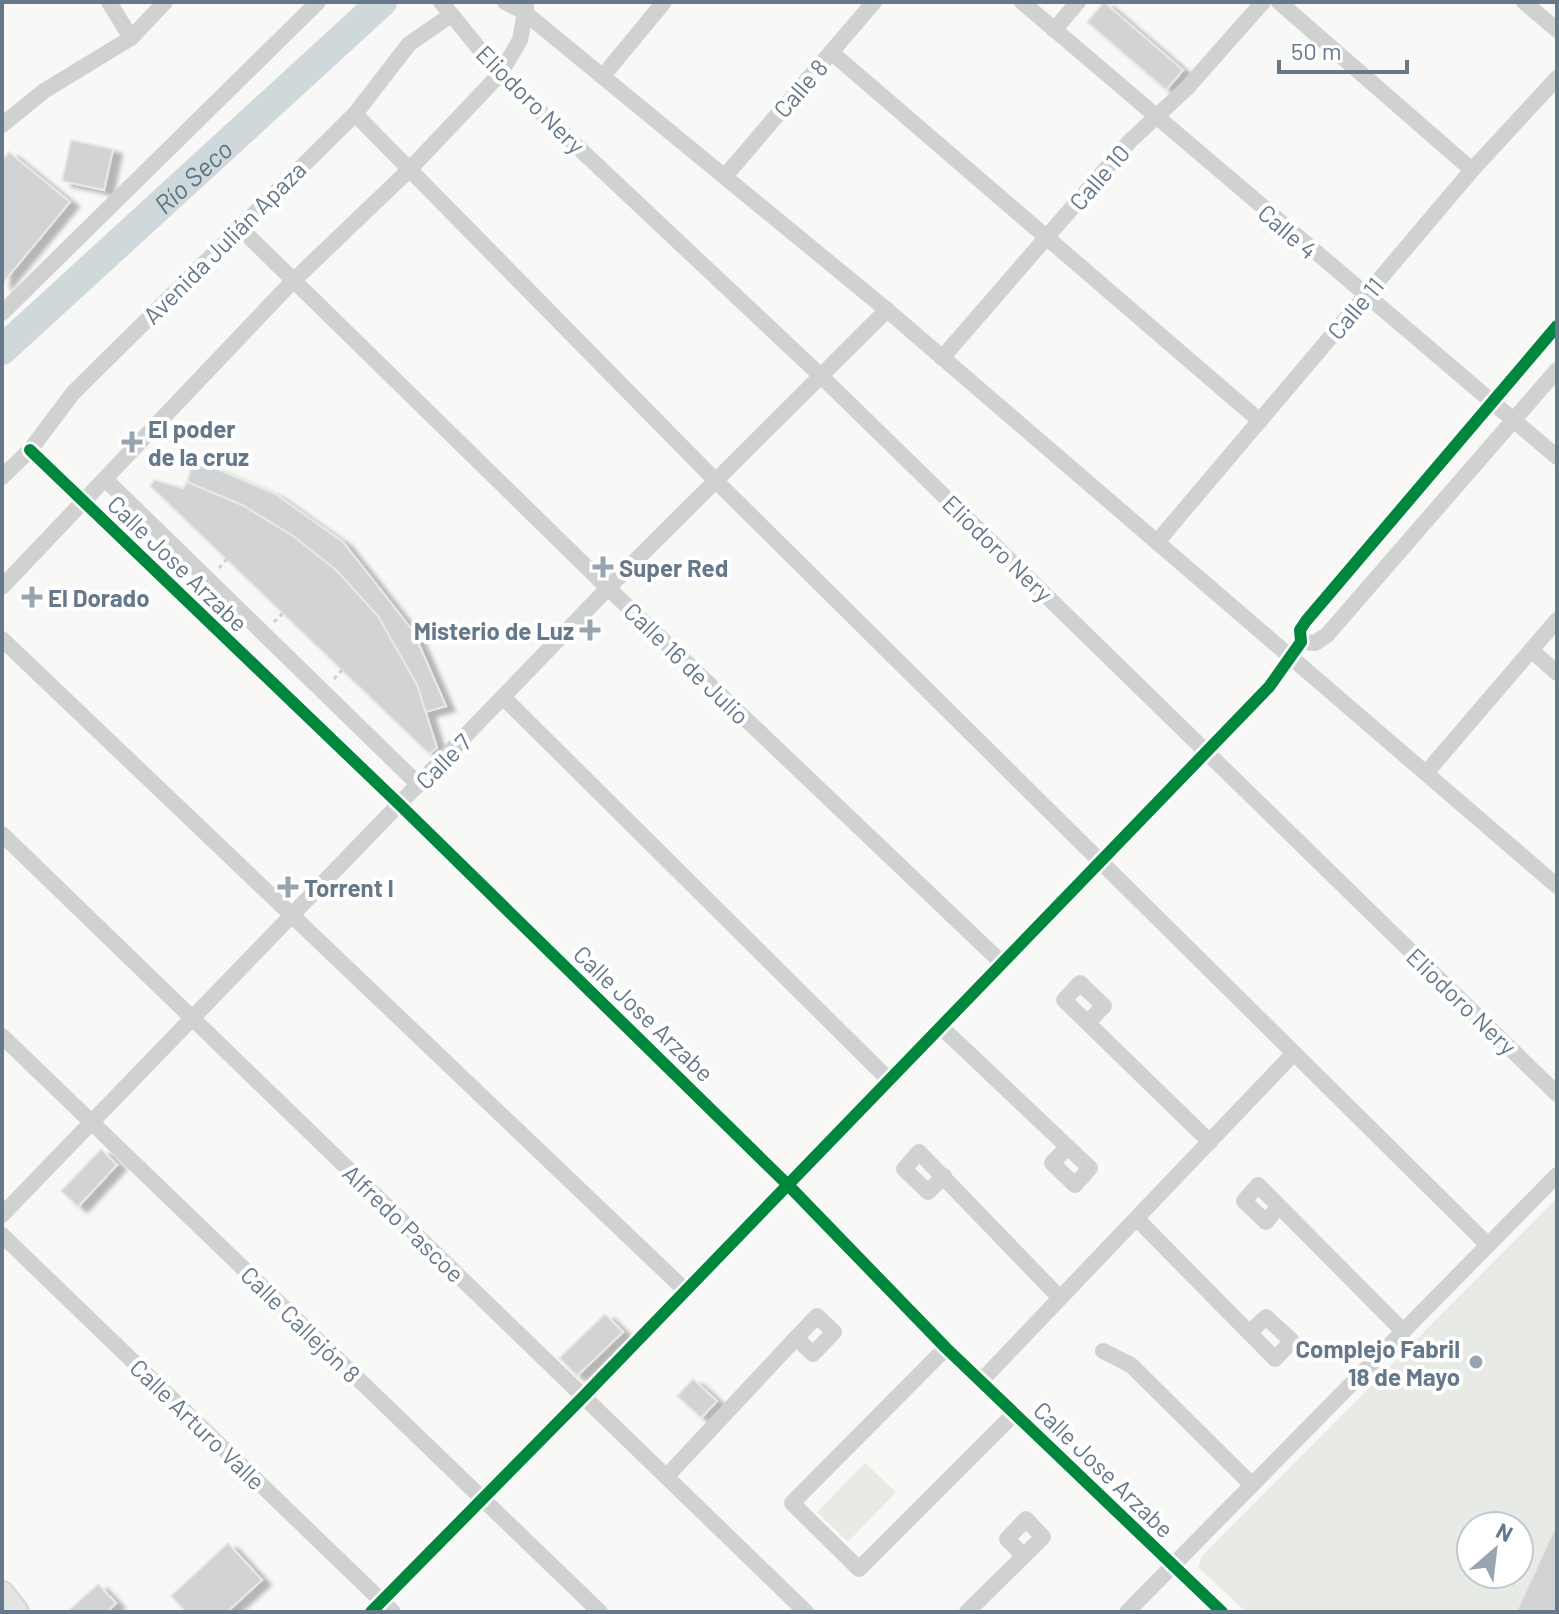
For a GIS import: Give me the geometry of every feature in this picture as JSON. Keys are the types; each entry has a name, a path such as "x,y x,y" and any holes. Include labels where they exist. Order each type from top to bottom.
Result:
{"highway":[{"path":"2,1594 16,1612"}],"street":[{"path":"109,2 131,38"},
{"path":"2,125 44,91 131,38 165,2"},
{"path":"2,313 318,2"},
{"path":"505,2 526,7 603,76 887,310 1557,886"},
{"path":"603,76 664,2"},
{"name":"Calle 8","path":"726,175 874,2"},
{"name":"Calle 4","path":"1022,2 1557,457"},
{"path":"1054,30 1078,2"},
{"name":"Calle 10","path":"942,358 1130,141 1187,88 1263,2"},
{"path":"1279,2 1472,170"},
{"path":"1524,2 1557,30"},
{"path":"2,587 292,282 409,170 500,74 520,40 526,7"},
{"name":"Eliodoro Nery","path":"446,8 500,74 821,376 1557,1094"},
{"name":"Avenida Julián Apaza","path":"2,477 30,450 73,393 238,226 355,114 409,44 446,8"},
{"path":"831,52 1260,421"},
{"name":"Calle 11","path":"1157,542 1472,170 1557,78"},
{"path":"355,114 717,482 1488,1245"},
{"name":"Calle 16 de Julio","path":"238,226 608,588 1002,963"},
{"name":"Calle 7","path":"2,1215 505,699 608,588 887,310"},
{"path":"382,1608 482,1498 789,1186 1269,687 1301,642 1300,630 1306,621 1557,326"},
{"path":"1301,642 1315,643 1327,635 1557,370"},
{"name":"Calle Jose Arzabe","path":"30,450 400,805 789,1186 946,1348 1222,1612"},
{"path":"106,480 419,785"},
{"path":"1426,773 1557,620"},
{"path":"2,639 686,1291"},
{"path":"1531,650 1557,673"},
{"path":"505,699 890,1081"},
{"name":"Alfredo Pascoe","path":"2,834 806,1612"},
{"path":"1088,1022 1210,1142"},
{"path":"941,1027 1068,1147"},
{"name":"Calle Callejón 8","path":"2,1036 600,1612"},
{"path":"981,1381 1138,1220 1294,1053"},
{"path":"1127,1612 1557,1175"},
{"path":"944,1176 1060,1298"},
{"path":"1279,1206 1403,1331"},
{"path":"1138,1220 1249,1333"},
{"name":"Calle Arturo Valle","path":"2,1235 382,1608"},
{"path":"667,1476 796,1338"},
{"path":"946,1348 792,1503 859,1569 1014,1414"},
{"path":"1103,1351 1131,1365 1252,1485"},
{"path":"967,1612 1024,1556"}],"shaded area":[{"name":"Complejo Fabril 18 de Mayo","path":"1557,1198 1557,1612 1246,1612 1198,1567 1202,1556"},
{"path":"865,1463 896,1492 848,1542 817,1512"}],"building":[{"path":"1104,2 1183,70 1166,90 1087,22"},
{"path":"71,140 113,149 104,190 62,181"},
{"path":"9,152 70,202 2,284 2,160"},
{"path":"194,459 275,494 343,542 413,631 446,706 425,712 417,685 378,616 336,570 293,536 242,505 187,482"},
{"path":"154,480 183,488 187,482 242,505 293,536 336,570 378,616 417,685 437,748 429,754 150,486"},
{"path":"101,1149 117,1165 78,1207 61,1191"},
{"path":"605,1314 623,1332 577,1376 559,1358"},
{"path":"693,1379 717,1401 701,1418 677,1396"},
{"path":"1557,1523 1557,1612 1516,1612 1526,1590 1535,1590 1535,1571"},
{"path":"228,1543 262,1580 227,1612 186,1612 171,1596"},
{"path":"98,1584 116,1603 107,1612 67,1612"}],"waterway":[{"name":"Río Seco","path":"2,350 382,2"}],"cycle path":[{"path":"371,1612 1269,687 1301,642 1300,630 1306,621 1557,326"},
{"path":"30,450 400,805 789,1186 946,1348 1222,1612"}],"place":[{"name":"El poder de la cruz","path":"132,442"},
{"name":"Super Red","path":"603,567"},
{"name":"El Dorado","path":"32,597"},
{"name":"Misterio de Luz","path":"590,630"},
{"name":"Torrent I","path":"288,887"},
{"name":"Complejo Fabril 18 de Mayo","path":"1476,1362"}]}
